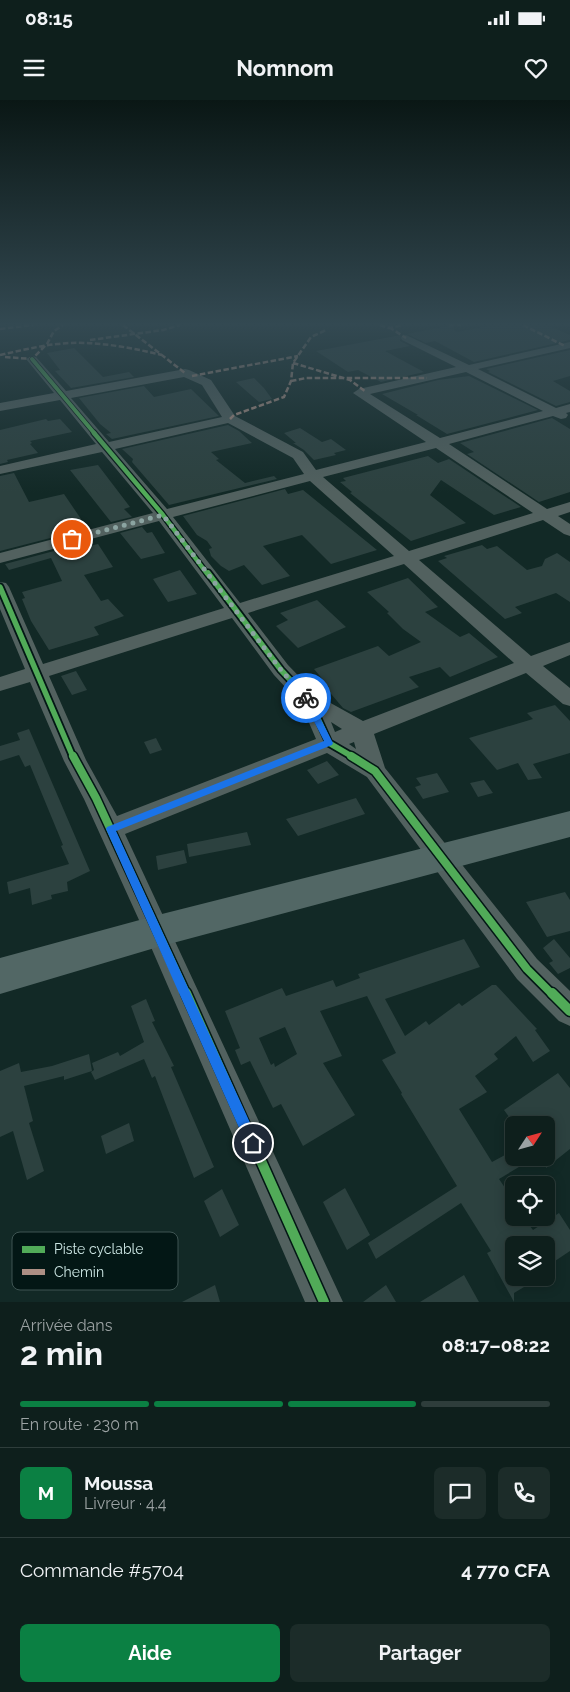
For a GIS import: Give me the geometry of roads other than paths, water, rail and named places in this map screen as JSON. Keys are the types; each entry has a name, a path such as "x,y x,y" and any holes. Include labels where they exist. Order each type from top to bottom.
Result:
{"highway":[{"path":"0,976 158,931 570,824"}],"street":[{"path":"49,381 163,515 281,670 310,701 362,730 375,771 527,969 570,1011"},
{"path":"0,407 138,381"},
{"path":"204,381 208,383 230,419 298,455 313,476 570,699"},
{"path":"412,381 359,393 570,531"},
{"path":"495,381 570,419"},
{"path":"0,558 570,408"},
{"path":"0,470 105,445 230,419"},
{"path":"0,684 570,508"},
{"path":"0,587 75,761 96,798 158,931 324,1302"},
{"path":"111,829 570,648"},
{"path":"310,701 329,743 375,771"}]}
